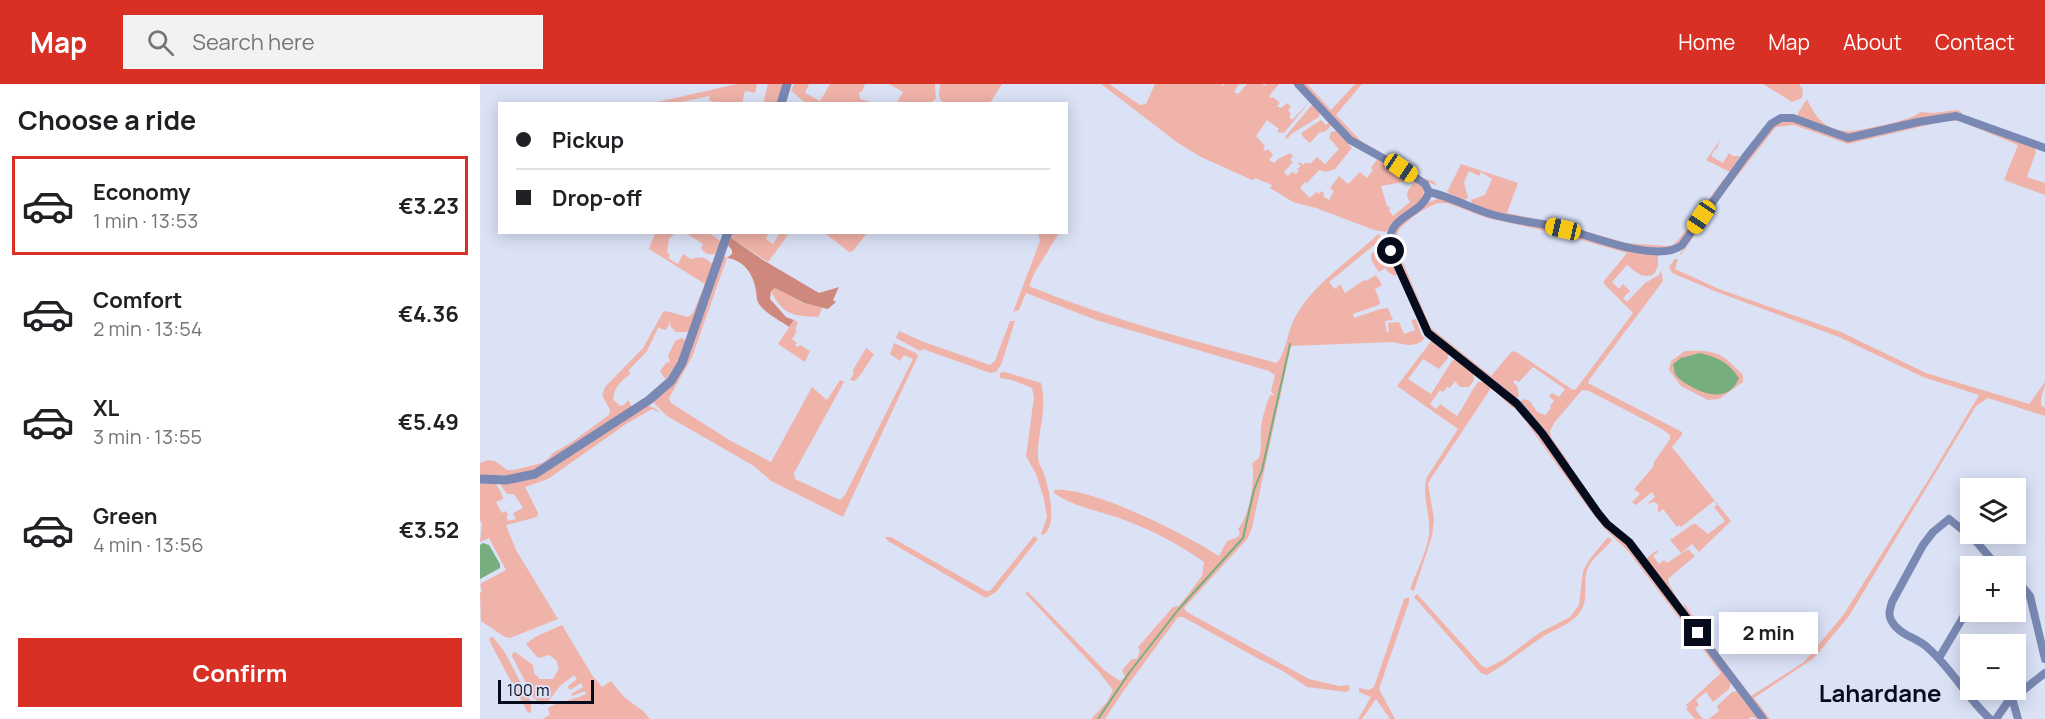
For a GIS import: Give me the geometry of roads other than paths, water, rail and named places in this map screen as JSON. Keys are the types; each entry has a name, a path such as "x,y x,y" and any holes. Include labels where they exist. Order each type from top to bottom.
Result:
{"street":[{"path":"782,102 787,84"},
{"path":"1298,84 1350,140 1401,168 1425,184 1429,192 1495,215 1563,229 1627,247 1666,252 1675,250 1682,244 1744,156 1771,124 1781,118 1804,121 1848,138 1956,116 2045,148"},
{"path":"1429,192 1426,200 1397,223 1389,240 1391,251 1426,330 1519,405 1542,433 1598,513 1607,524 1629,542 1763,719"},
{"path":"480,479 506,480 529,476 544,469 665,387 682,363 727,234"},
{"path":"1989,556 1974,539 1949,519 1933,532 1923,546 1892,602 1889,612 1891,620 1899,629 1922,642 1939,658 1990,719"},
{"path":"2026,591 2030,596 2045,659"},
{"path":"1939,658 1960,622"},
{"path":"2026,687 2045,673"},
{"path":"1996,719 2010,700"},
{"path":"2013,700 2018,719"}],"waterway":[{"path":"1098,719 1129,673 1178,610 1243,538 1254,490 1262,470 1290,344"}],"district":[{"name":"Lahardane","path":"1880,694"}]}
